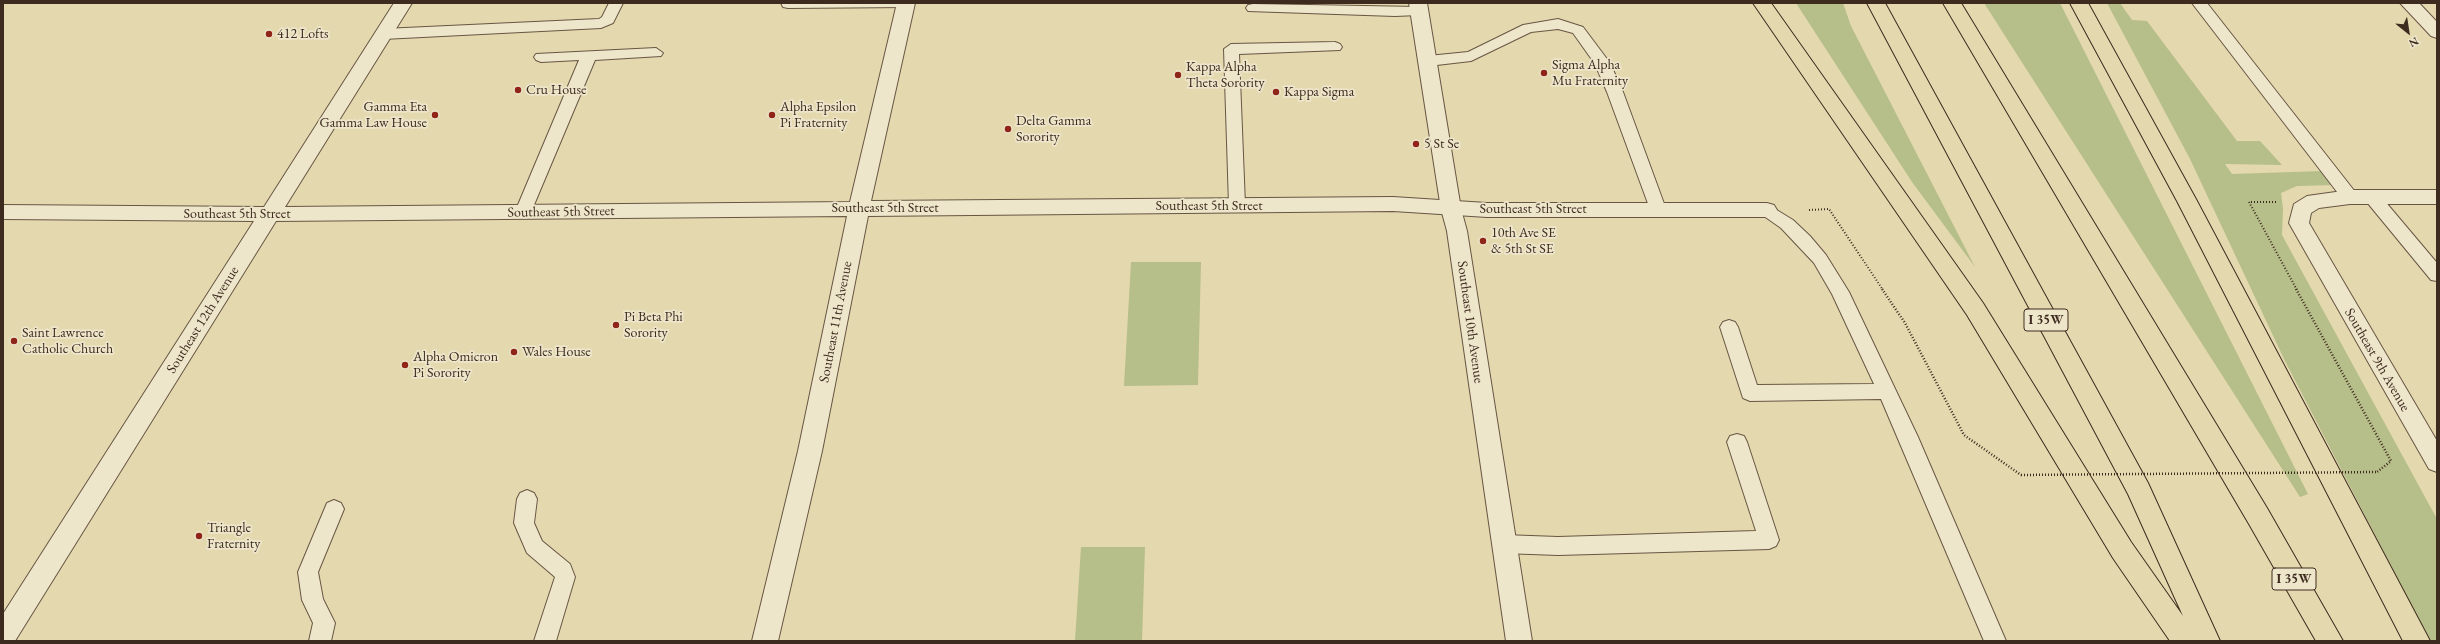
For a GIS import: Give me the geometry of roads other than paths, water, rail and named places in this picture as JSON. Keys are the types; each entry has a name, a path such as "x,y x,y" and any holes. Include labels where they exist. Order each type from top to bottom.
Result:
{"highway":[{"path":"1762,3 1975,309 2122,550 2186,641"},
{"name":"I 35W","path":"1876,3 2139,490 2207,641"},
{"name":"I 35W","path":"1952,3 2258,516 2330,641"},
{"path":"2079,3 2187,201 2417,641"}],"street":[{"name":"Southeast 12th Avenue","path":"3,637 403,3"},
{"name":"Southeast 11th Avenue","path":"765,641 810,450 859,209 907,3"},
{"path":"2409,3 2437,32"},
{"name":"Southeast 10th Avenue","path":"1419,7 1451,209 1457,231 1503,544 1519,641"},
{"path":"2350,197 2437,197"},
{"name":"Southeast 9th Avenue","path":"2350,197 2314,201 2301,209 2299,223 2317,257 2437,462"},
{"name":"Southeast 5th Street","path":"3,212 269,214 1398,204 1451,209 1767,210"}],"lane":[{"path":"383,34 601,23 608,20 616,3"},
{"path":"788,4 907,3"},
{"path":"2199,3 2350,197"},
{"path":"1253,8 1395,12 1419,7"},
{"path":"1428,61 1471,56 1528,28 1558,24 1570,26 1578,30 1593,50 1615,92 1658,209"},
{"path":"1237,206 1231,49 1335,47"},
{"path":"541,56 656,53"},
{"path":"523,212 589,55"},
{"path":"2372,197 2437,275"},
{"path":"1767,210 1787,224 1820,259 1840,292 1887,391 1995,641"},
{"path":"1729,327 1750,393 1887,391"},
{"path":"1503,544 1558,546 1769,540 1737,442"},
{"path":"527,498 524,523 534,547 563,571 565,577 544,641"},
{"path":"320,641 324,623 313,600 308,572 334,509"}],"place":[{"name":"412 Lofts","path":"269,34"},
{"name":"Sigma Alpha Mu Fraternity","path":"1544,73"},
{"name":"Kappa Alpha Theta Sorority","path":"1178,75"},
{"name":"Cru House","path":"518,90"},
{"name":"Kappa Sigma","path":"1276,92"},
{"name":"Gamma Eta Gamma Law House","path":"435,115"},
{"name":"Alpha Epsilon Pi Fraternity","path":"772,115"},
{"name":"Delta Gamma Sorority","path":"1008,129"},
{"name":"5 St Se","path":"1416,144"},
{"name":"10th Ave SE & 5th St SE","path":"1483,241"},
{"name":"Pi Beta Phi Sorority","path":"616,325"},
{"name":"Saint Lawrence Catholic Church","path":"14,341"},
{"name":"Wales House","path":"514,352"},
{"name":"Alpha Omicron Pi Sorority","path":"405,365"},
{"name":"Triangle Fraternity","path":"199,536"}]}
